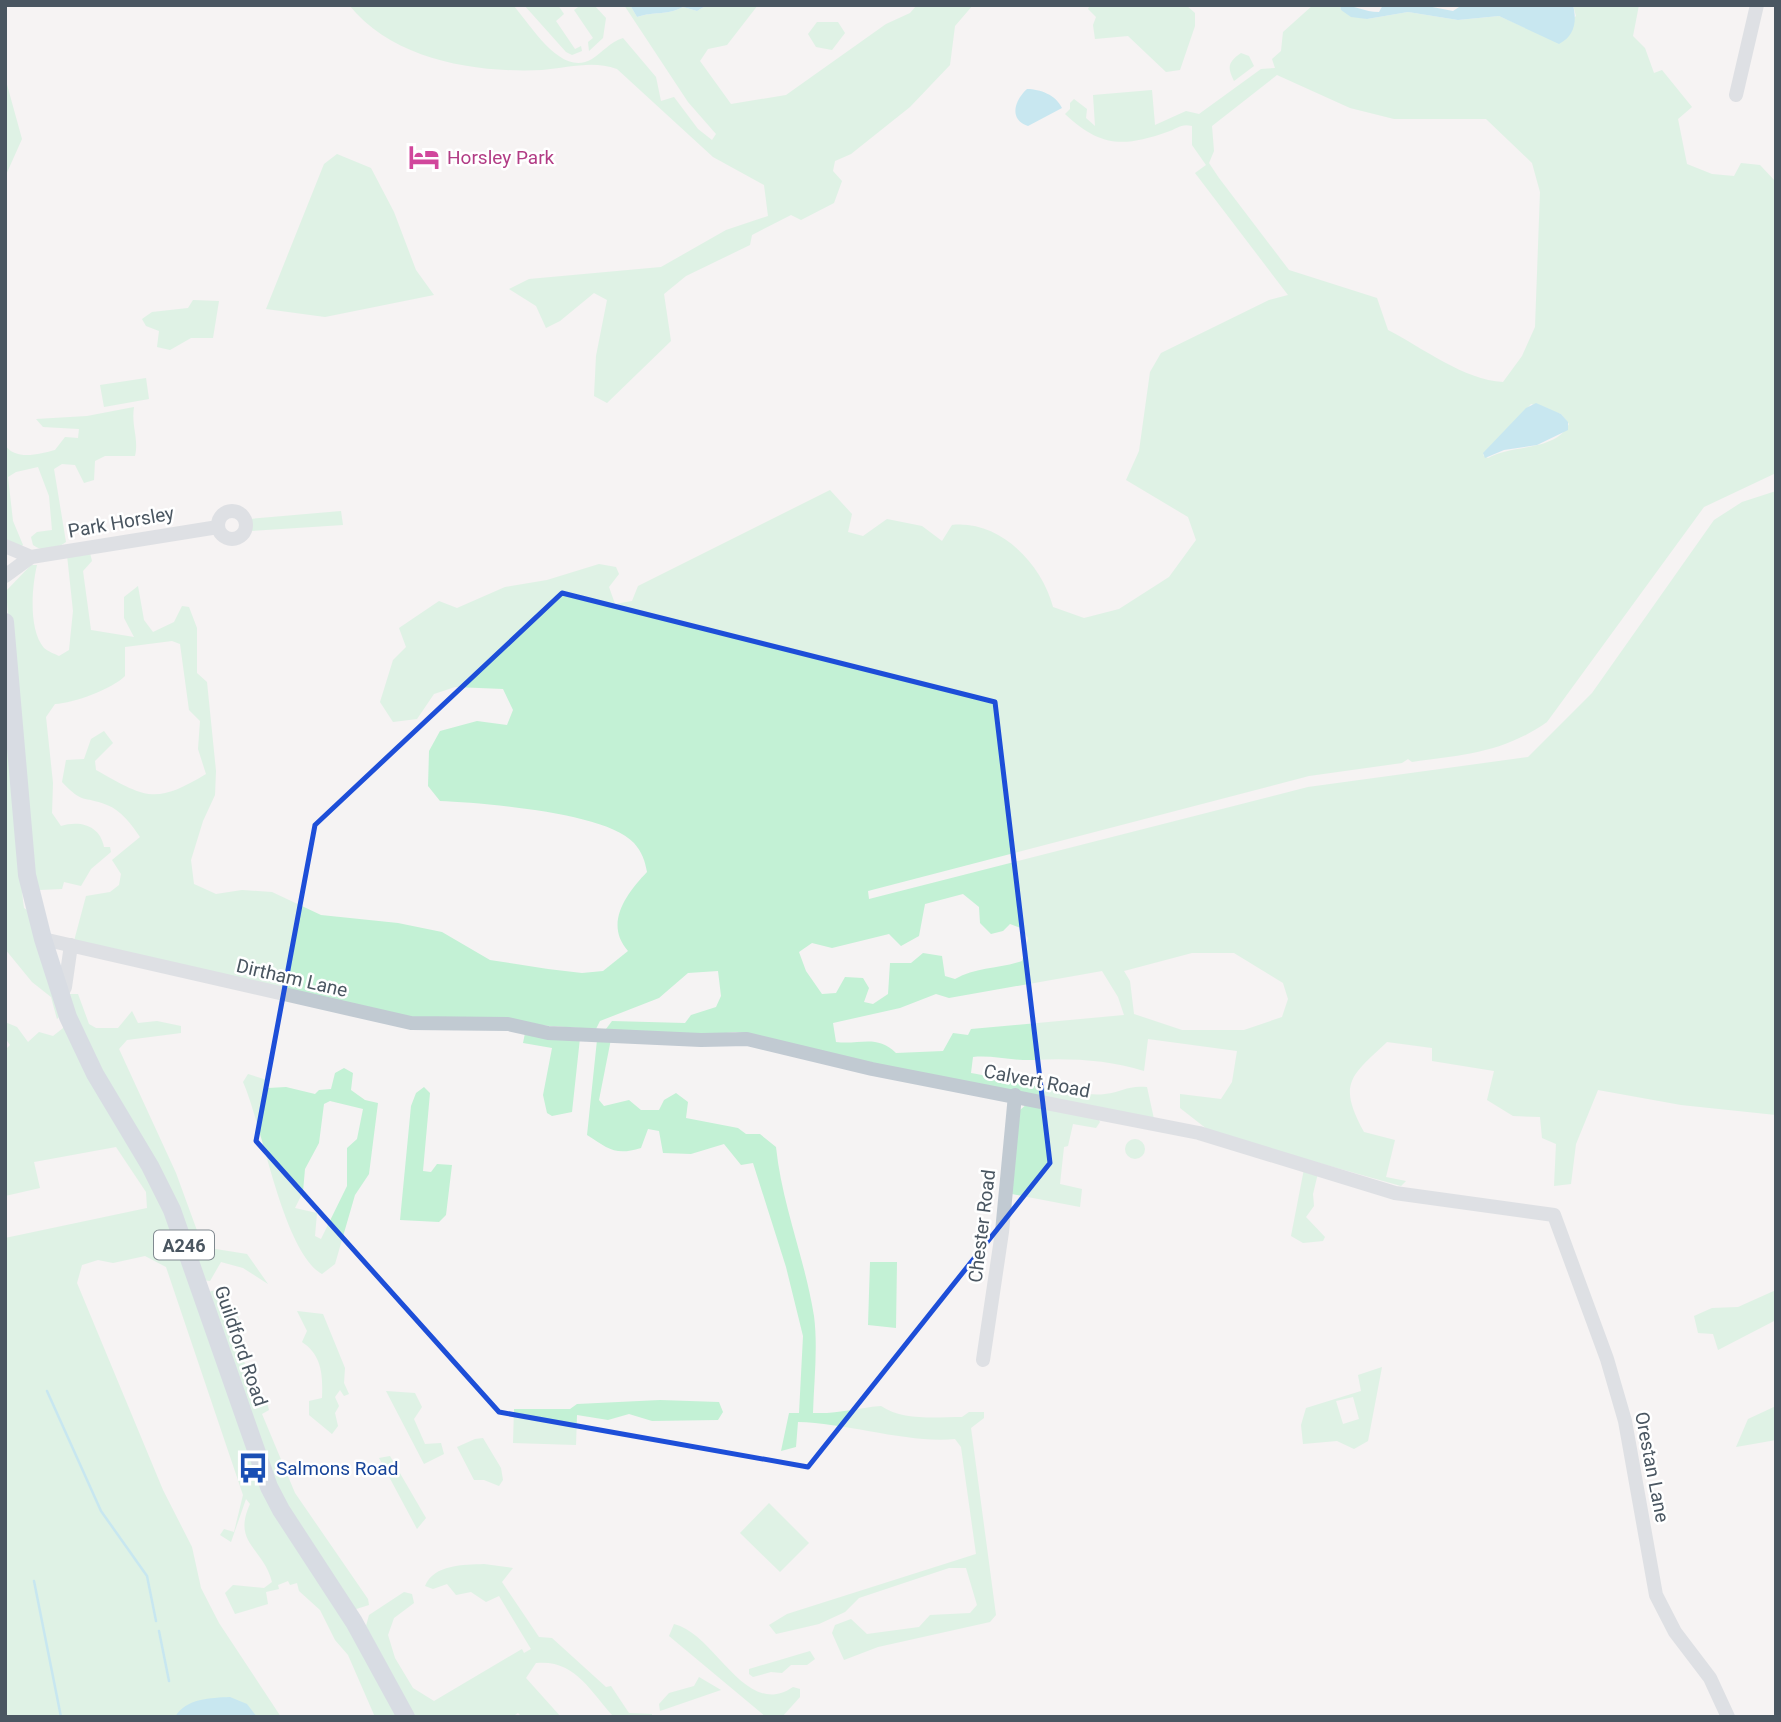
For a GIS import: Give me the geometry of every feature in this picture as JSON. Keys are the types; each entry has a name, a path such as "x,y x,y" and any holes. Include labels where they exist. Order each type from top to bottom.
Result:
{"main road":[{"name":"A246","path":"6,630 27,875 43,939"},
{"name":"Guildford Road","path":"43,939 68,1017 95,1074 172,1210 269,1487 354,1622 406,1717"}],"street":[{"path":"1736,95 1757,6 1773,5"},
{"name":"Park Horsley","path":"5,576 31,557 218,527"},
{"path":"5,546 31,557"},
{"name":"Dirtham Lane","path":"43,939 411,1023 508,1024"},
{"path":"61,995 65,987 71,945"},
{"name":"Calvert Road","path":"508,1024 548,1033 701,1040 747,1039 823,1059 1199,1133 1395,1193 1554,1215"},
{"name":"Chester Road","path":"983,1360 1002,1232 1015,1095"},
{"name":"Orestan Lane","path":"1554,1215 1606,1359 1625,1421 1657,1595 1675,1632 1710,1678 1728,1717"}],"highlighted area":[{"path":"562,593 995,702 1050,1163 808,1467 499,1412 256,1141 315,825"}],"green space":[{"path":"349,5 513,5 558,56 580,63 592,59 623,38 656,77 661,101 674,97 698,129 712,140 716,134 688,102 624,5 630,5 637,17 671,12 683,7 697,11 707,5 758,5 727,45 708,49 700,61 731,104 786,95 886,24 910,13 917,5 973,5 955,26 950,65 910,107 851,154 835,161 833,171 842,181 834,203 801,220 791,215 752,235 750,245 686,276 664,294 671,341 607,403 594,396 596,356 607,300 594,293 560,321 546,328 536,306 509,289 529,279 661,267 726,230 768,216 764,185 713,157 617,69 589,65 542,70 490,69 437,59 388,39 367,24"},
{"path":"524,5 558,5 564,14 556,21 575,49 581,46 582,51 572,55 566,52"},
{"path":"581,5 594,5 606,18 603,38 589,51 588,42 593,38 574,10"},
{"path":"1090,5 1186,5 1195,13 1195,26 1180,70 1166,72 1128,36 1095,39 1093,25 1096,17 1088,9"},
{"path":"1313,5 1340,5 1341,10 1367,19 1408,12 1458,20 1499,16 1550,38 1576,16 1573,5 1639,5 1633,36 1645,48 1654,73 1662,70 1692,107 1678,119 1687,164 1712,174 1734,176 1741,163 1760,165 1776,182 1776,473 1704,507 1547,722 1515,740 1466,754 1412,762 1408,759 1402,763 1309,776 868,891 869,899 1308,787 1528,757 1592,693 1714,520 1742,502 1776,491 1776,1115 1681,1105 1598,1090 1576,1144 1571,1184 1554,1186 1556,1144 1542,1138 1540,1117 1513,1116 1487,1100 1494,1071 1432,1061 1432,1048 1387,1042 1357,1072 1350,1091 1351,1102 1364,1132 1395,1140 1386,1177 1406,1181 1401,1186 1212,1133 1180,1108 1180,1094 1221,1099 1232,1082 1237,1051 1148,1039 1144,1071 1089,1061 973,1057 971,1073 1059,1090 1105,1094 1147,1087 1154,1119 928,1076 750,1034 736,1032 697,1036 606,1029 612,1021 685,1023 691,1015 716,1007 721,996 718,971 688,973 659,998 600,1021 596,1029 412,1017 74,941 86,896 110,892 119,885 121,874 112,860 140,837 117,810 79,797 62,782 66,760 84,759 91,739 104,731 113,743 95,761 96,770 139,792 162,794 206,774 198,749 200,721 189,710 180,644 172,641 125,647 125,676 119,681 92,694 55,704 46,717 53,783 52,813 61,826 89,826 98,834 104,847 110,847 111,852 91,869 81,886 64,882 62,889 39,890 32,882 6,591 31,565 37,565 33,595 35,630 44,648 59,656 69,650 73,611 67,555 90,553 92,561 83,571 91,630 134,637 124,618 124,597 138,586 144,620 153,632 174,622 182,606 189,607 197,628 197,673 207,682 216,771 215,795 203,821 191,860 194,884 216,894 242,890 272,892 321,915 398,923 442,932 490,960 582,973 603,971 628,951 621,941 618,920 625,900 647,872 643,857 634,843 619,832 598,824 543,811 440,801 428,786 429,751 440,731 477,721 507,725 513,710 503,689 455,687 434,694 417,719 393,722 380,702 393,660 406,647 399,628 439,601 457,608 505,587 547,580 599,564 616,567 619,574 609,587 615,604 632,601 638,586 830,490 852,514 848,532 863,536 887,519 922,526 942,541 952,525 970,525 1002,537 1029,561 1039,575 1053,607 1084,618 1119,609 1169,577 1196,540 1188,517 1126,480 1139,451 1150,372 1161,353 1269,300 1288,295 1195,173 1206,165 1192,145 1192,126 1182,126 1137,140 1112,141 1089,133 1065,114 1074,99 1087,109 1086,118 1095,126 1093,95 1152,90 1155,125 1186,111 1199,114 1261,69 1275,68 1272,59 1281,51 1283,32","holes":["1277,75 1350,108 1394,119 1486,119 1532,163 1540,192 1535,327 1522,356 1503,382 1474,376 1388,330 1377,298 1289,270 1209,163 1214,151 1212,126","1531,404 1561,414 1569,424 1562,433 1544,443 1488,458 1483,455","963,894 979,907 980,923 991,934 1003,931 1010,924 1021,928 1028,938 1022,961 971,972 955,979 945,976 942,956 923,953 911,963 890,963 888,994 873,1004 864,1002 869,988 863,978 845,977 836,993 822,994 806,971 799,952 812,943 832,948 889,934 901,946 919,936 925,904","1192,953 1234,953 1283,983 1288,999 1282,1017 1244,1030 1182,1030 1134,1014 1130,981 1124,971","1102,971 1118,997 1124,1015 971,1029 968,1035 953,1033 943,1051 896,1053 875,1042 836,1042 833,1023 900,1008 936,994 949,998"]},
{"path":"5,12 6,81 22,139 5,177"},
{"path":"817,22 838,22 845,33 832,50 816,47 808,34"},
{"path":"1241,53 1249,56 1254,66 1234,81 1230,65"},
{"path":"337,154 371,168 394,212 416,270 434,295 325,317 266,309 324,164"},
{"path":"193,300 219,301 213,338 191,338 170,350 157,347 159,331 146,326 142,319 152,312 188,308"},
{"path":"146,378 149,399 104,407 100,385"},
{"path":"134,407 135,456 105,456 95,461 94,480 84,483 75,465 62,464 54,469 66,542 50,549 33,545 31,537 37,532 52,530 49,496 38,467 16,472 8,477 13,521 23,545 20,548 5,538 5,445 9,450 21,455 55,450 65,437 78,438 79,429 43,427 36,419 87,416"},
{"path":"341,511 343,525 251,531 249,519"},
{"path":"5,705 24,908 30,912 60,1016 57,1019 51,997 32,982 5,949"},
{"path":"70,994 78,994 89,1024 96,1028 118,1028 132,1011 138,1023 157,1021 181,1026 181,1033 127,1040 119,1049 176,1173 203,1247 247,1254 268,1284 243,1268 221,1262 210,1281 202,1280 70,1006"},
{"path":"5,1022 17,1027 28,1042 39,1032 53,1036 67,1025 165,1202 248,1444 402,1717 375,1717 348,1655 335,1640 320,1610 299,1591 297,1583 290,1585 288,1581 278,1585 279,1589 266,1592 268,1604 235,1614 225,1593 233,1585 264,1588 272,1582 268,1570 247,1537 245,1517 250,1504 246,1499 231,1542 220,1535 224,1529 234,1532 243,1495 166,1267 145,1256 113,1263 98,1260 82,1265 77,1283 163,1490 192,1547 201,1588 219,1623 281,1717 5,1717 5,1238 147,1208 146,1192 116,1147 34,1162 40,1188 5,1196 5,1050 10,1045 5,1038"},
{"path":"525,1033 580,1038 572,1112 552,1116 547,1113 543,1095 552,1048 523,1043"},
{"path":"611,1039 599,1100 604,1106 629,1100 641,1110 659,1110 664,1100 676,1093 688,1102 686,1118 738,1128 746,1134 760,1134 776,1147 783,1190 814,1316 816,1352 813,1413 881,1406 899,1414 920,1417 962,1417 969,1412 984,1412 984,1418 971,1428 996,1615 990,1622 878,1647 844,1660 832,1633 835,1625 851,1619 867,1634 919,1627 930,1615 970,1613 977,1605 966,1568 949,1568 859,1598 845,1612 819,1624 776,1634 769,1625 787,1614 976,1554 961,1447 955,1439 919,1439 798,1422 796,1447 781,1451 789,1413 799,1413 803,1336 786,1267 753,1163 741,1165 724,1144 691,1154 663,1153 659,1131 648,1129 641,1148 625,1151 607,1147 587,1135 597,1040"},
{"path":"344,1068 353,1073 351,1090 365,1100 378,1103 369,1174 355,1195 335,1264 322,1274 308,1261 285,1215 243,1082 248,1074 267,1080 268,1088 286,1087 315,1094 319,1090 331,1089 335,1073","holes":["330,1101 363,1109 357,1139 347,1148 347,1186 321,1239 315,1236 317,1213 295,1208 303,1192 305,1169 319,1143 324,1104"]},
{"path":"424,1087 430,1093 423,1171 431,1172 437,1164 452,1165 446,1215 439,1222 400,1220 411,1106 416,1093"},
{"path":"1028,1103 1096,1115 1100,1122 1096,1128 1073,1124 1068,1146 1064,1147 1060,1184 1082,1189 1080,1207 1012,1194 1020,1110"},
{"path":"1131,1139 1139,1139 1145,1149 1139,1159 1131,1159 1125,1153 1125,1145"},
{"path":"1304,1169 1318,1173 1313,1194 1314,1206 1306,1217 1325,1237 1323,1241 1303,1243 1291,1236"},
{"path":"870,1262 897,1262 896,1328 868,1325"},
{"path":"226,1290 230,1304 236,1308 246,1347 242,1357 252,1379 256,1399 267,1402 269,1410 262,1414 295,1493 368,1599 369,1605 353,1610 288,1517 208,1292"},
{"path":"1776,1290 1776,1320 1718,1350 1713,1334 1698,1333 1694,1316 1712,1308 1738,1307"},
{"path":"297,1311 323,1314 345,1368 344,1383 349,1394 344,1396 340,1390 335,1397 339,1406 335,1413 338,1426 332,1434 309,1415 309,1401 322,1398 322,1381 320,1366 314,1353 302,1342 307,1331"},
{"path":"1382,1367 1368,1441 1354,1449 1337,1441 1303,1444 1301,1425 1306,1408 1361,1391 1358,1375","holes":["1353,1397 1359,1419 1343,1424 1336,1401"]},
{"path":"386,1391 415,1393 422,1407 414,1419 425,1444 441,1443 444,1454 424,1464"},
{"path":"660,1400 719,1402 723,1412 718,1420 652,1421 629,1414 608,1420 577,1415 576,1445 513,1443 514,1409 570,1409 577,1404"},
{"path":"1776,1406 1776,1440 1736,1447 1748,1419"},
{"path":"483,1438 501,1468 503,1480 499,1486 484,1480 474,1480 457,1447"},
{"path":"390,1456 426,1518 417,1529 379,1458"},
{"path":"769,1503 809,1543 780,1572 740,1533"},
{"path":"484,1564 513,1568 502,1582 539,1637 552,1638 606,1687 611,1686 629,1713 652,1714 652,1717 614,1717 589,1687 571,1671 550,1663 536,1663 526,1678 561,1717 522,1717 518,1713 512,1717 415,1717 366,1626 369,1615 404,1592 412,1594 414,1603 394,1618 388,1635 395,1658 413,1688 434,1701 522,1649 524,1653 531,1649 499,1596 486,1602 471,1592 456,1595 447,1584 433,1589 425,1586 435,1573 450,1567"},
{"path":"674,1624 689,1631 704,1643 745,1684 760,1692 776,1694 793,1687 800,1689 800,1697 782,1717 766,1717 669,1636"},
{"path":"810,1651 815,1659 807,1665 791,1665 782,1673 771,1672 753,1677 749,1674 749,1669"},
{"path":"699,1677 721,1690 660,1711 659,1704 669,1693 694,1686"}],"water":[{"path":"630,5 707,5 697,11 683,7 671,12 637,17"},
{"path":"1340,5 1379,12 1383,5 1422,5 1453,11 1462,5 1573,5 1575,22 1572,32 1559,44 1499,16 1458,20 1408,12 1367,19 1351,17 1341,10"},
{"path":"1027,89 1047,94 1062,108 1028,126 1022,123 1018,119 1016,109 1019,98"},
{"path":"1536,403 1561,414 1568,422 1568,430 1537,445 1504,450 1485,458 1483,453 1526,408"},
{"path":"230,1697 247,1704 257,1717 175,1717 192,1703"}],"waterway":[{"path":"47,1391 101,1511 147,1576 156,1621"},
{"path":"34,1581 61,1717"},
{"path":"159,1631 169,1681"}],"place":[{"name":"Horsley Park","path":"424,157"},
{"name":"Salmons Road","path":"253,1468"}]}
